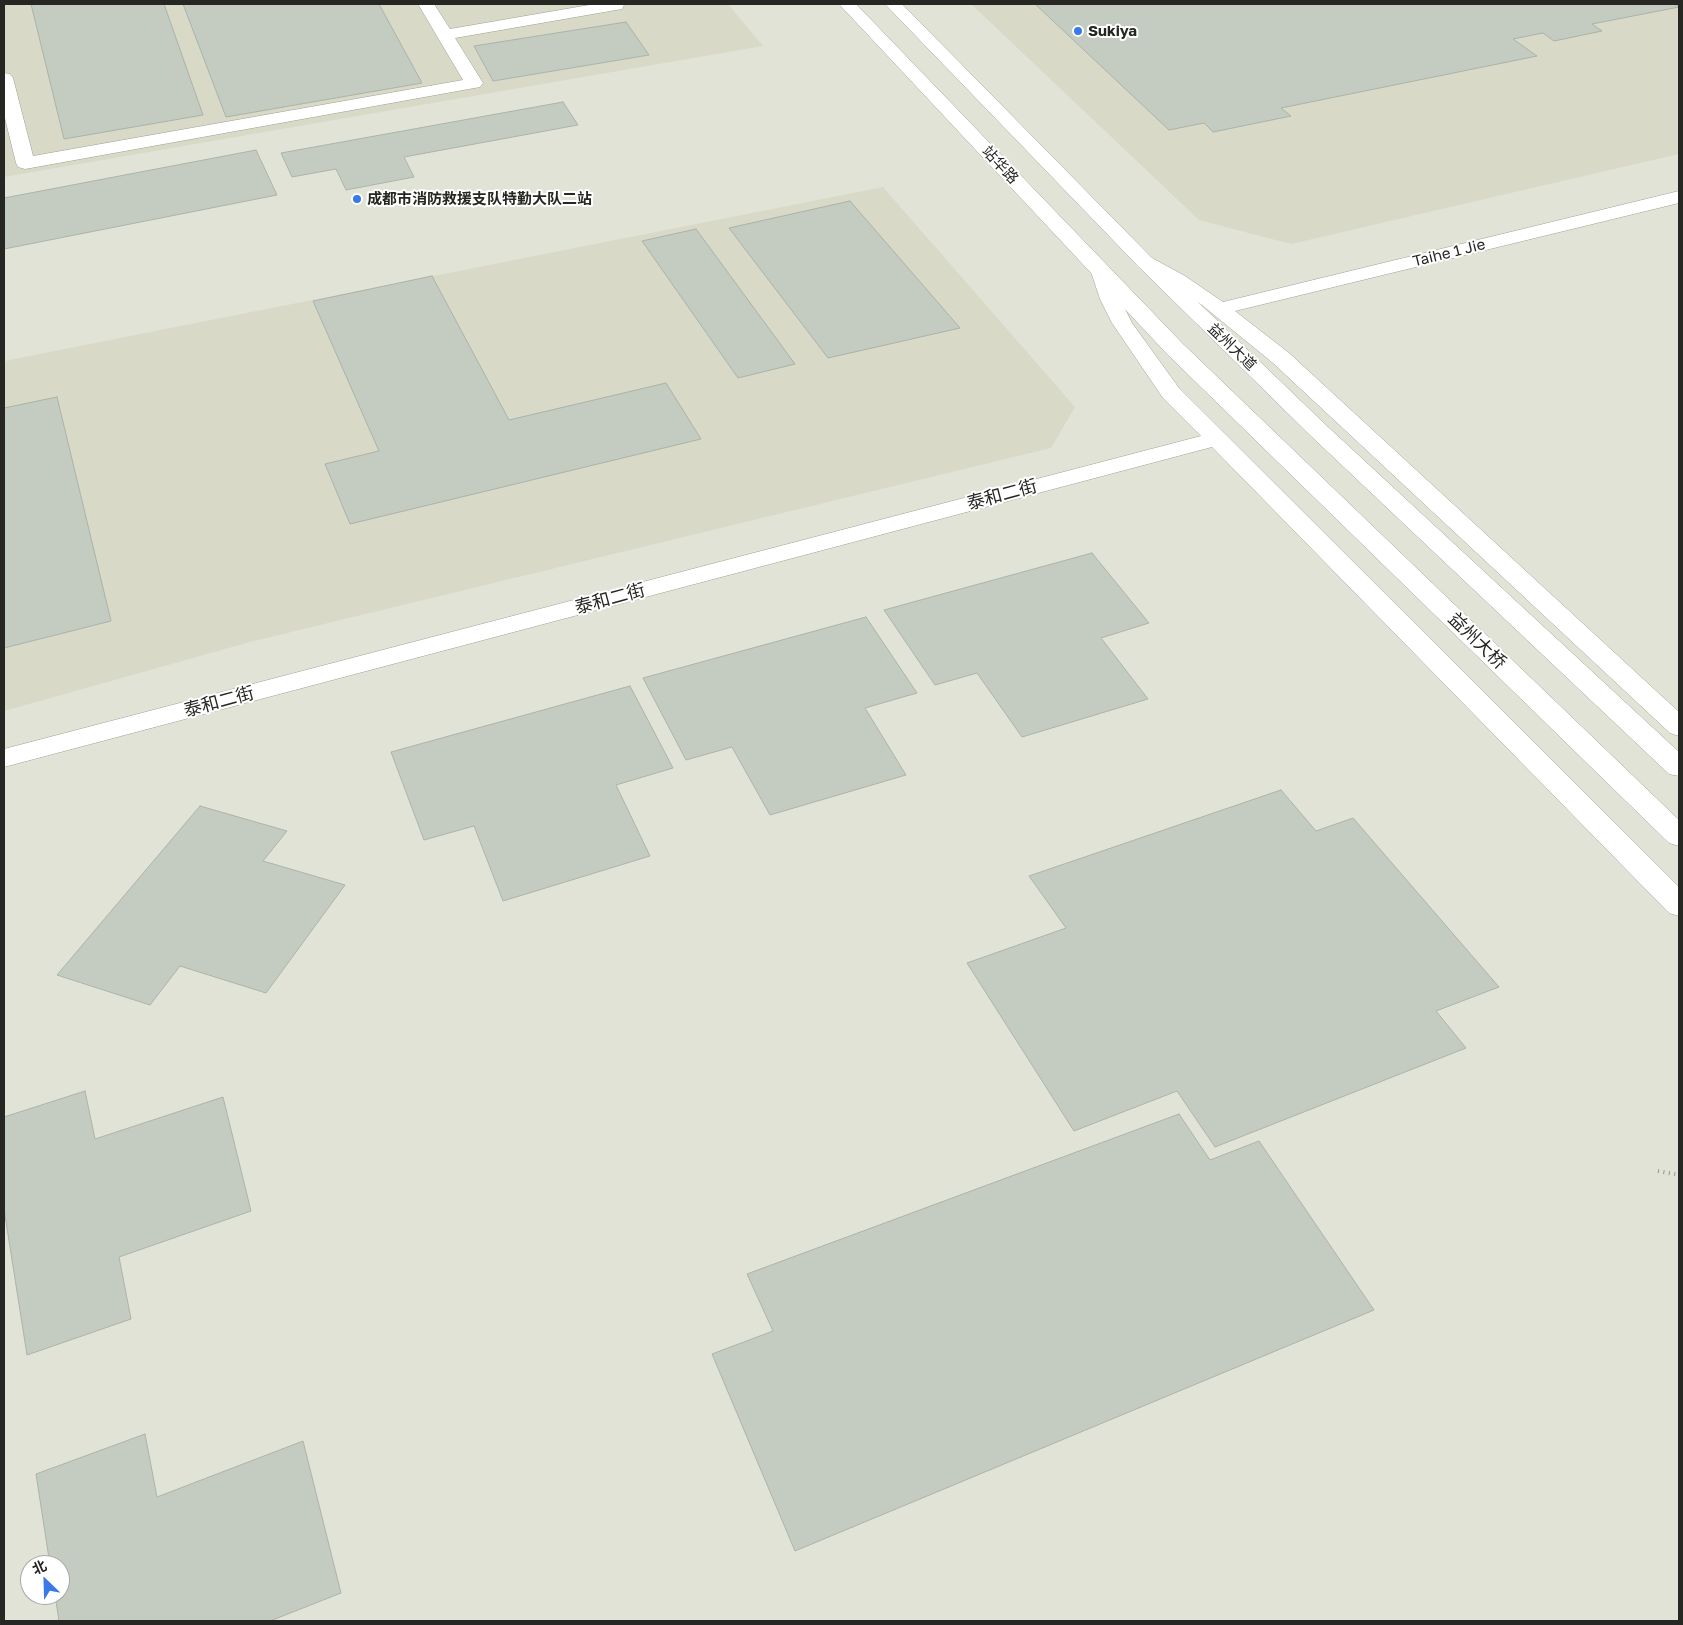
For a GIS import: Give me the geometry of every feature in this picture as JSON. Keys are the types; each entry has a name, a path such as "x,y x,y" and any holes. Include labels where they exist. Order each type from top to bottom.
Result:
{"street":[{"path":"4,78 25,163 474,83 426,4"},
{"path":"445,35 615,4"},
{"name":"站华路","path":"847,4 1152,326 1276,446"},
{"name":"站华路","path":"893,4 1145,262"},
{"name":"Taihe 1 Jie","path":"1220,310 1679,197"},
{"path":"1145,262 1178,280 1281,358 1679,727"},
{"name":"益州大道","path":"1145,262 1320,432 1679,767"},
{"path":"1101,272 1110,299 1122,323 1142,355 1170,393 1679,905"},
{"name":"泰和二街","path":"4,758 1217,439"},
{"name":"益州大桥","path":"1276,446 1679,836"}],"path":[{"path":"1658,1171 1679,1175"}],"shaded area":[{"path":"4,4 728,4 763,46 4,177"},
{"path":"971,4 1679,4 1679,154 1291,244 1199,220"},
{"path":"883,187 1075,407 1051,448 250,642 4,711 4,361"}],"building":[{"path":"31,4 164,4 203,115 64,139"},
{"path":"183,4 379,4 422,83 226,117"},
{"path":"1035,4 1674,4 1679,7 1592,24 1602,31 1554,41 1543,33 1513,39 1537,56 1281,108 1291,116 1213,132 1204,123 1169,130"},
{"path":"626,22 649,55 493,81 474,46"},
{"path":"563,102 578,125 404,157 414,177 346,190 336,169 292,177 281,153"},
{"path":"256,150 277,195 4,249 4,198"},
{"path":"850,201 960,328 828,358 729,228"},
{"path":"696,229 795,364 738,378 642,241"},
{"path":"432,276 509,420 666,383 701,439 350,524 325,464 379,451 313,301"},
{"path":"57,397 111,621 4,648 4,408"},
{"path":"1092,553 1149,623 1101,638 1148,699 1022,737 977,673 935,685 884,610"},
{"path":"866,617 917,693 865,708 906,775 770,815 732,747 686,760 643,678"},
{"path":"630,686 673,768 616,785 650,856 503,901 474,826 424,840 391,752"},
{"path":"1281,790 1316,831 1353,818 1499,987 1436,1011 1466,1048 1215,1147 1177,1091 1074,1131 967,963 1066,928 1029,876"},
{"path":"200,806 287,831 263,861 345,885 266,993 180,966 150,1005 57,975"},
{"path":"85,1091 95,1139 223,1097 251,1211 119,1257 131,1319 27,1355 4,1209 4,1117"},
{"path":"1179,1114 1210,1160 1259,1141 1374,1310 795,1551 712,1354 773,1331 747,1274"},
{"path":"145,1434 157,1497 303,1441 341,1593 270,1621 59,1621 57,1605 70,1605 70,1555 48,1555 36,1474"}],"place":[{"name":"Sukiya","path":"1078,31"},
{"name":"成都市消防救援支队特勤大队二站","path":"357,199"}]}
